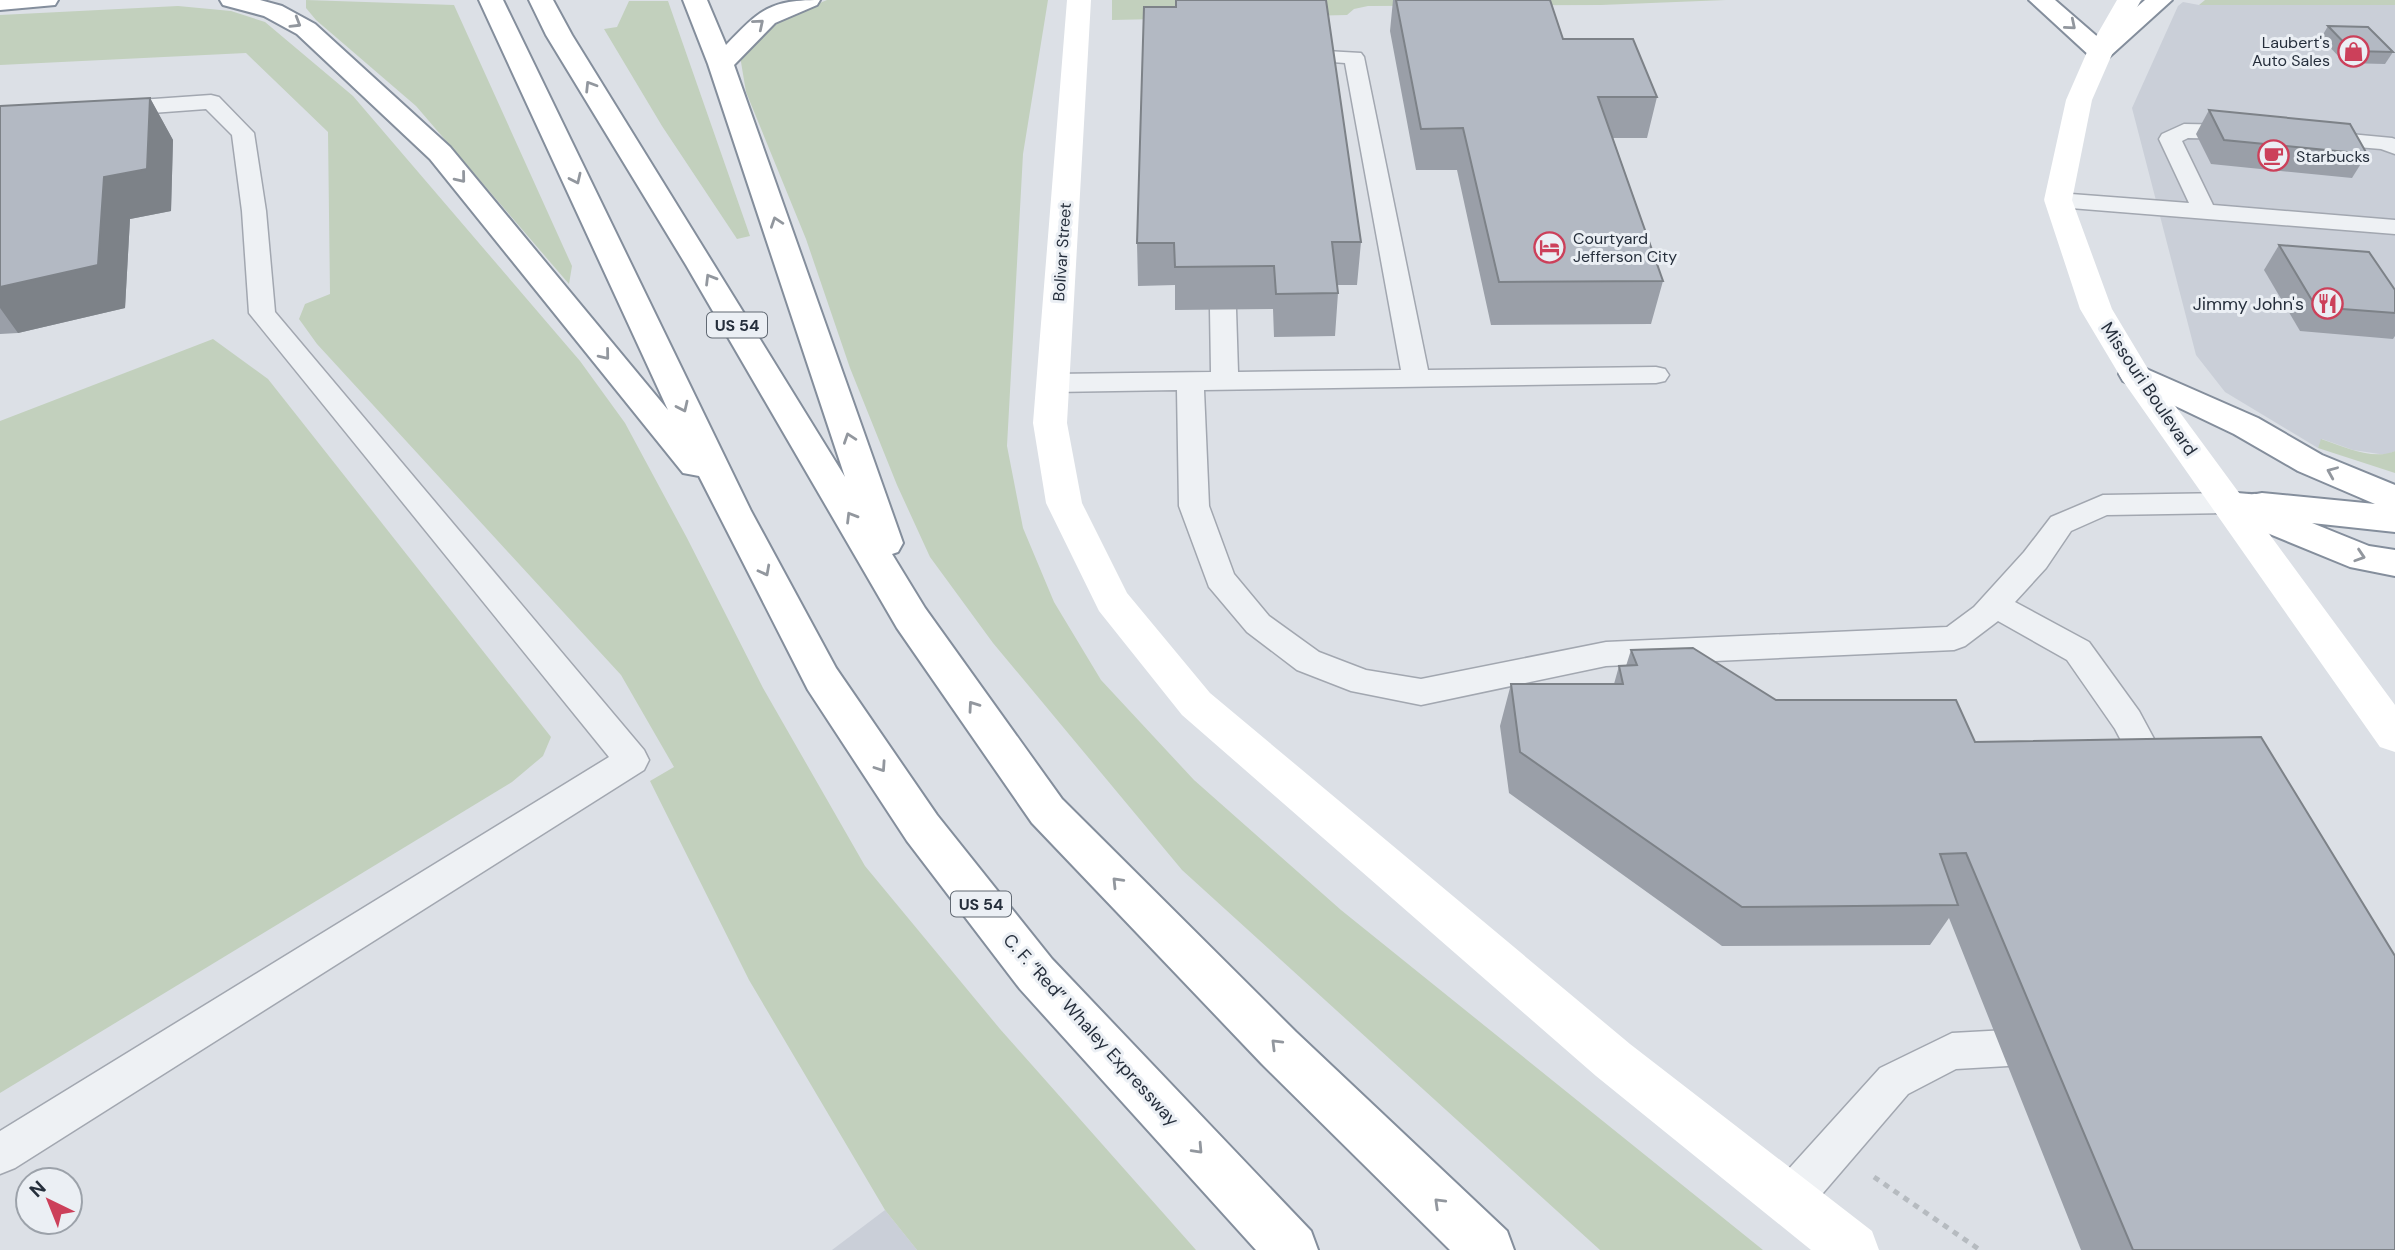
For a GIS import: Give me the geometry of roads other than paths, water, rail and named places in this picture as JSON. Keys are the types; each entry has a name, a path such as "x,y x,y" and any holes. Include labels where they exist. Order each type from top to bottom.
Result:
{"main road":[{"path":"0,3 47,0"},
{"path":"232,0 273,11 306,29 440,153 733,511"},
{"name":"US 54","path":"491,0 733,511"},
{"name":"US 54","path":"541,0 559,35 701,265 911,618 1048,811 1279,1048 1488,1250"},
{"path":"695,0 722,64 911,618"},
{"path":"722,64 766,18 808,0"},
{"path":"2041,0 2100,52"},
{"path":"2058,200 2079,100 2100,52 2129,0"},
{"path":"2100,52 2160,0"},
{"name":"Bolivar Street","path":"1079,3 1050,423 1064,503 1112,601 1196,704 1613,1060 1853,1250"},
{"name":"Missouri Boulevard","path":"2058,200 2096,309 2135,374 2395,736"},
{"path":"2135,374 2246,426 2310,463 2395,499"},
{"path":"2228,503 2395,519"},
{"path":"2228,503 2363,558 2395,563"},
{"name":"C. F. “Red” Whaley Expressway","path":"733,511 822,679 922,828 1036,974 1292,1250"}],"lane":[{"path":"1326,57 1354,57 1416,378"},
{"path":"0,1154 632,760 262,313 254,211 243,133 211,102 79,111"},
{"path":"2205,213 2170,139 2184,131 2208,129 2258,133"},
{"path":"2295,136 2384,143 2395,147"},
{"path":"2058,200 2395,227"},
{"path":"1223,309 1225,381"},
{"path":"1053,383 1656,375"},
{"path":"1190,382 1194,506 1220,579 1258,624 1308,662 1363,682 1421,692 1606,654 1954,638 1985,615 2035,559 2061,524 2103,505 2228,503"},
{"path":"1994,605 2078,651 2127,720 2160,780"},
{"path":"1790,1199 1894,1082 1952,1051 2082,1044"}],"place":[{"name":"Laubert's Auto Sales","path":"2353,51"},
{"name":"Starbucks","path":"2273,156"},
{"name":"Courtyard Jefferson City","path":"1550,247"},
{"name":"Jimmy John's","path":"2327,304"}]}
